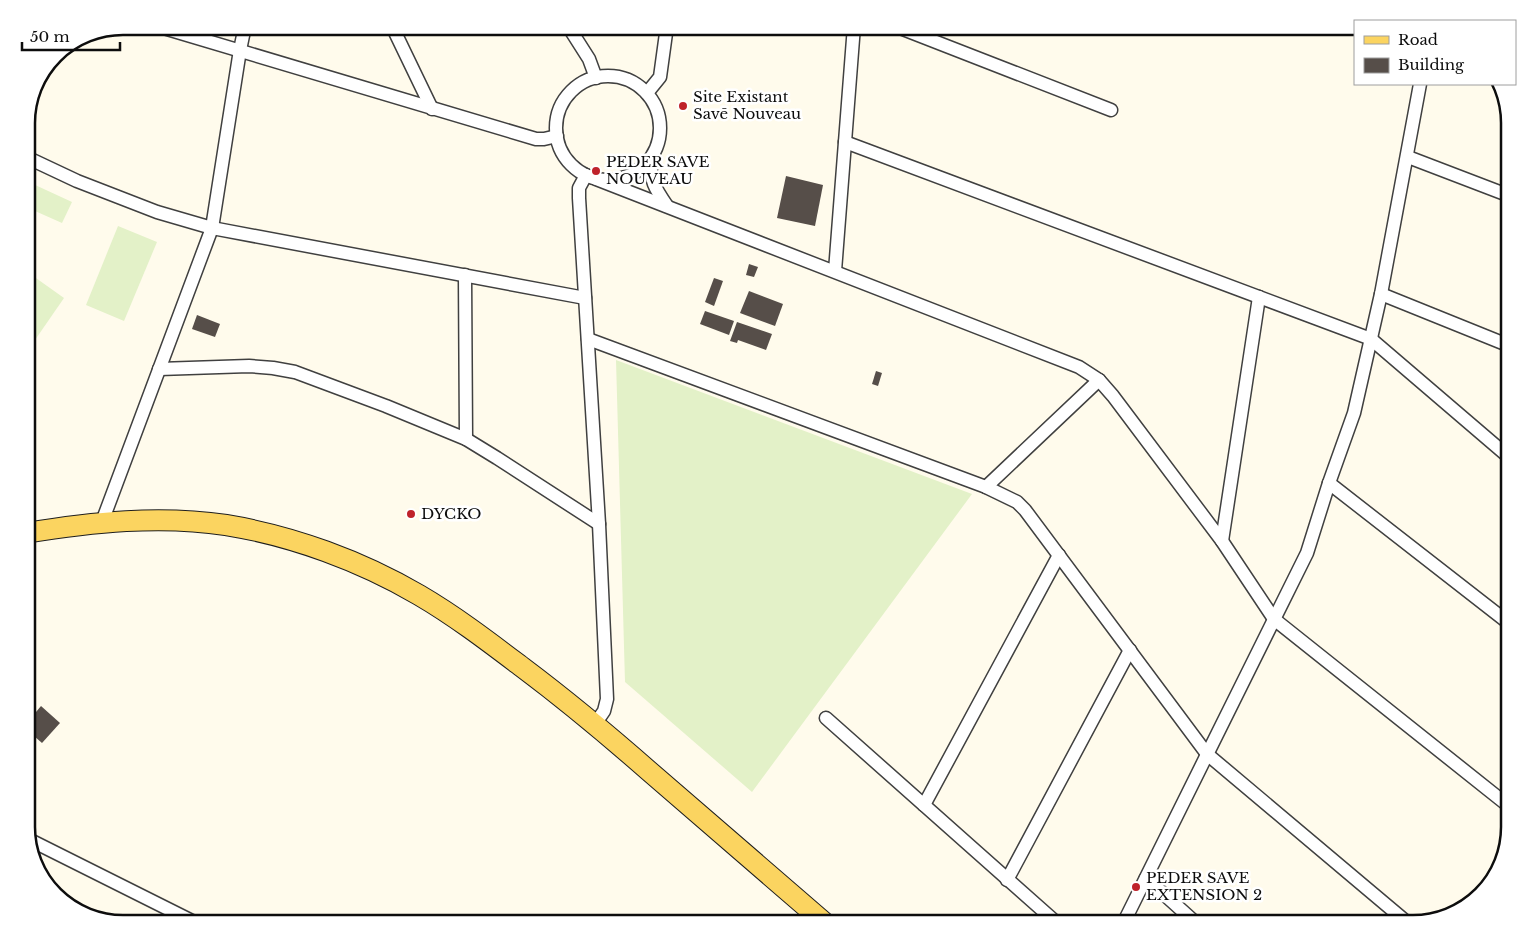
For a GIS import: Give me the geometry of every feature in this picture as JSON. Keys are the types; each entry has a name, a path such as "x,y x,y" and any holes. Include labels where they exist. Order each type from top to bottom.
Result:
{"main road":[{"path":"35,532 102,522 141,520 183,521 227,526 292,541 331,553 363,566 445,611 487,640 595,724 816,915"}],"street":[{"path":"188,35 536,139 557,136"},
{"path":"102,522 212,228 243,35"},
{"path":"396,35 432,109"},
{"path":"574,35 589,59 596,78"},
{"path":"646,93 660,77 666,35"},
{"path":"834,271 853,35"},
{"path":"918,35 1112,110"},
{"path":"591,177 606,180 626,177 639,170 650,159 659,141 660,120 653,101 635,84 620,78 611,76 581,83 566,97 558,115 556,126 559,146 570,163 591,177 1078,367 1099,380 1222,541 1274,619 1501,800"},
{"path":"1128,915 1307,553 1354,413 1381,294 1408,157 1420,85"},
{"path":"845,142 1370,339 1501,450"},
{"path":"1408,157 1501,193"},
{"path":"650,159 652,181 656,192 667,206"},
{"path":"35,161 77,181 148,209 212,228 585,298"},
{"path":"591,177 579,188 579,198 599,524 607,699 604,711 595,724"},
{"path":"465,275 466,439"},
{"path":"1381,294 1501,342"},
{"path":"1222,541 1259,297"},
{"path":"588,339 986,487 1018,502 1207,754 1398,915"},
{"path":"160,369 249,366 296,372 466,439 599,524"},
{"path":"986,487 1099,380"},
{"path":"1329,483 1501,617"},
{"path":"924,806 1059,555"},
{"path":"1007,880 1130,650"},
{"path":"826,718 1048,915"},
{"path":"37,843 180,915"},
{"path":"1146,878 1187,915"}],"green space":[{"path":"35,185 72,202 62,223 35,211"},
{"path":"118,226 157,242 124,321 86,305"},
{"path":"35,277 64,298 35,340"},
{"path":"616,360 972,494 752,792 625,682"}],"building":[{"path":"786,176 823,185 815,226 777,218"},
{"path":"749,264 758,267 754,277 746,275"},
{"path":"714,278 723,281 714,306 705,302"},
{"path":"749,291 783,304 775,326 740,313"},
{"path":"705,311 734,321 729,335 700,324"},
{"path":"197,315 220,324 215,337 192,329"},
{"path":"737,322 772,334 766,350 738,340 737,343 730,341"},
{"path":"876,371 882,373 878,386 872,384"},
{"path":"41,706 60,723 42,743 35,737 35,713"}],"place":[{"name":"Site Existant Savē Nouveau","path":"683,106"},
{"name":"PEDER SAVE NOUVEAU","path":"596,171"},
{"name":"DYCKO","path":"411,514"},
{"name":"PEDER SAVE EXTENSION 2","path":"1136,887"}]}
